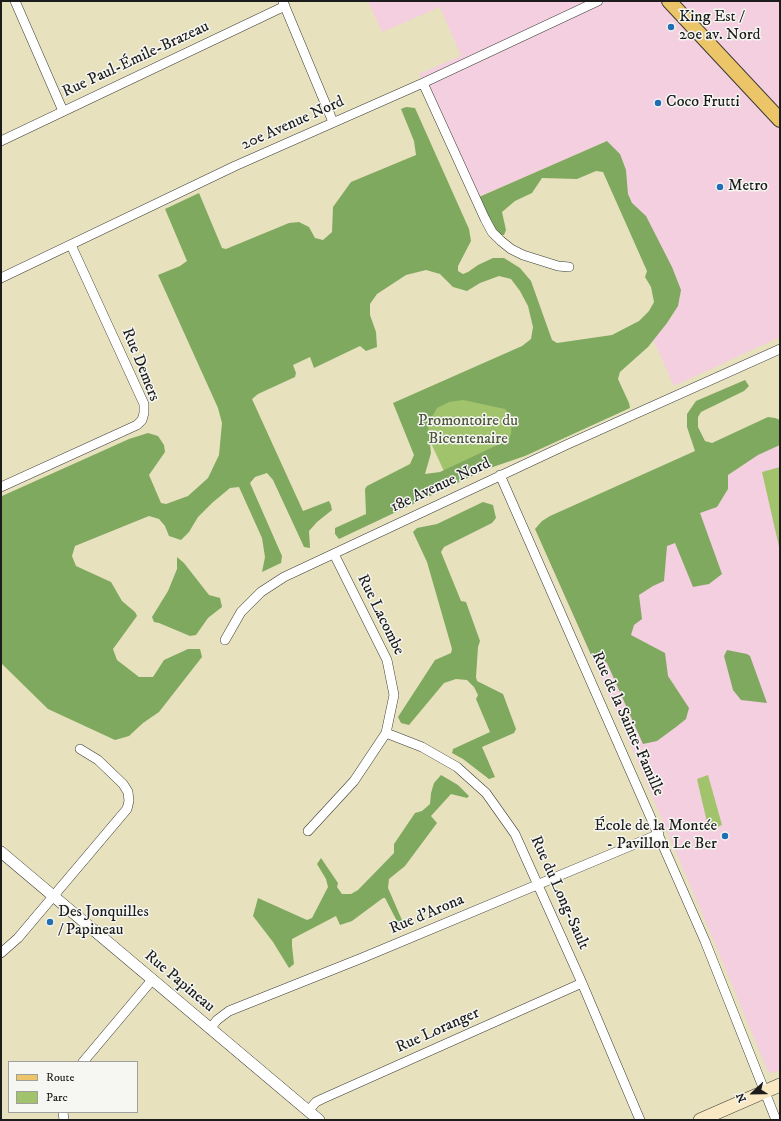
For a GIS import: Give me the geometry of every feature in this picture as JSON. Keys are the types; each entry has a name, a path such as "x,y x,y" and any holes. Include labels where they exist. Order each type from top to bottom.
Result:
{"main road":[{"path":"669,1 780,120"},
{"path":"700,1120 780,1085"}],"street":[{"path":"15,1 63,111"},
{"name":"20e Avenue Nord","path":"1,278 235,166 423,83 598,1"},
{"path":"283,4 334,122"},
{"name":"Rue Paul-Émile-Brazeau","path":"1,141 283,4"},
{"path":"423,83 485,220 492,232 511,249 523,256 558,266 569,267"},
{"name":"Rue Demers","path":"1,487 137,425 142,420 144,404 71,245"},
{"name":"18e Avenue Nord","path":"225,640 241,612 261,592 284,577 500,475 780,349"},
{"name":"Rue de la Sainte-Famille","path":"500,475 705,941 776,1120"},
{"name":"Rue Lacombe","path":"308,831 354,781 386,733 394,695 387,660 334,554"},
{"name":"Rue du Long-Sault","path":"386,733 422,748 457,767 486,793 515,834 539,884 640,1120"},
{"path":"1,953 18,938 54,897 127,809 129,801 128,792 122,784 98,760 80,749"},
{"name":"Rue d'Arona","path":"210,1029 229,1011 362,958 659,834"},
{"name":"Rue Papineau","path":"1,852 319,1120"},
{"path":"84,1061 152,980"},
{"name":"Rue Loranger","path":"308,1110 316,1102 322,1099 582,983"}],"shaded area":[{"path":"368,1 780,1 780,337 674,386 653,339 674,314 600,144 476,198 419,74 461,56 440,7 382,32"},
{"name":"École de la Montée - Pavillon Le Ber","path":"780,423 780,1070 772,1073 768,1072 625,733 535,529"}],"green space":[{"path":"406,107 415,108 469,229 471,241 458,266 458,271 463,274 493,258 504,258 520,268 531,281 552,340 557,343 612,335 639,321 649,311 654,302 651,287 645,277 647,271 603,172 596,171 577,179 542,178 532,193 515,201 502,212 506,230 504,235 500,235 494,228 479,197 607,141 620,154 626,170 628,194 632,203 646,216 672,267 681,290 678,306 667,323 648,347 620,372 618,379 630,408 525,456 487,469 339,539 335,534 335,528 366,514 365,489 367,486 410,464 414,455 393,403 522,346 531,339 533,327 528,306 520,291 511,279 499,276 480,283 467,291 453,287 440,274 426,270 406,275 377,294 370,304 370,315 376,332 377,347 366,351 360,346 314,368 310,357 293,365 296,373 295,377 258,394 252,399 303,511 329,501 331,505 332,510 317,522 309,531 310,548 304,547 273,480 267,473 255,477 250,483 282,556 281,563 262,572 265,557 262,538 239,487 230,488 212,503 198,517 189,532 181,540 169,536 165,526 159,519 149,516 75,546 72,556 76,566 111,582 122,601 135,612 137,616 113,649 117,660 139,677 153,677 164,660 188,649 200,649 202,657 159,712 143,723 129,736 115,740 48,709 1,663 2,496 129,439 148,433 158,436 164,445 165,452 149,475 161,503 166,504 188,496 208,478 219,455 222,423 218,408 158,275 180,266 187,261 165,209 199,193 222,248 226,249 289,223 299,222 309,227 315,238 323,240 332,232 333,207 351,182 416,155 414,141 401,109","holes":["463,400 505,409 512,418 511,434 508,440 440,472 425,474 431,453 428,424 437,408 449,402"]},
{"name":"Promontoire du Bicentenaire","path":"552,355 579,422 449,482 417,413"},
{"path":"745,380 749,386 744,391 701,412 698,417 698,427 705,441 712,443 768,417 780,420 780,445 758,455 728,475 728,489 717,507 700,513 722,574 709,584 693,587 675,543 667,546 664,581 639,595 642,619 634,625 631,635 665,653 668,676 689,708 686,719 676,727 657,741 643,744 607,663 602,659 596,660 592,657 535,529 542,521 550,516 695,451 687,427 687,414 696,401"},
{"path":"780,467 780,551 762,472"},
{"path":"483,502 493,505 496,518 492,523 444,547 441,552 461,601 466,602 480,641 478,647 477,681 503,694 516,729 514,733 482,747 495,777 489,779 463,759 452,753 453,749 490,732 476,699 478,695 474,687 467,680 456,679 444,683 409,725 401,723 398,717 435,660 451,653 452,649 427,562 413,532 417,528 437,524"},
{"path":"177,557 184,563 209,595 220,598 222,607 208,618 196,635 190,636 154,622 152,617 168,591 177,569"},
{"path":"727,650 750,656 767,703 741,700 733,690 724,656"},
{"path":"441,775 458,785 469,796 467,798 451,794 431,816 437,823 405,866 389,879 388,888 405,927 401,929 385,898 383,898 352,921 340,925 336,916 292,939 294,964 289,968 273,942 253,916 258,898 307,920 312,918 328,887 326,879 317,864 321,858 338,883 337,887 342,894 351,894 358,890 394,853 394,844 415,813 422,811 430,804 434,783"},
{"path":"708,775 722,825 709,831 697,779"}],"place":[{"name":"King Est / 20e av. Nord","path":"671,27"},
{"name":"Coco Frutti","path":"658,103"},
{"name":"Metro","path":"720,187"},
{"name":"École de la Montée - Pavillon Le Ber","path":"725,836"},
{"name":"Des Jonquilles / Papineau","path":"50,922"}]}
